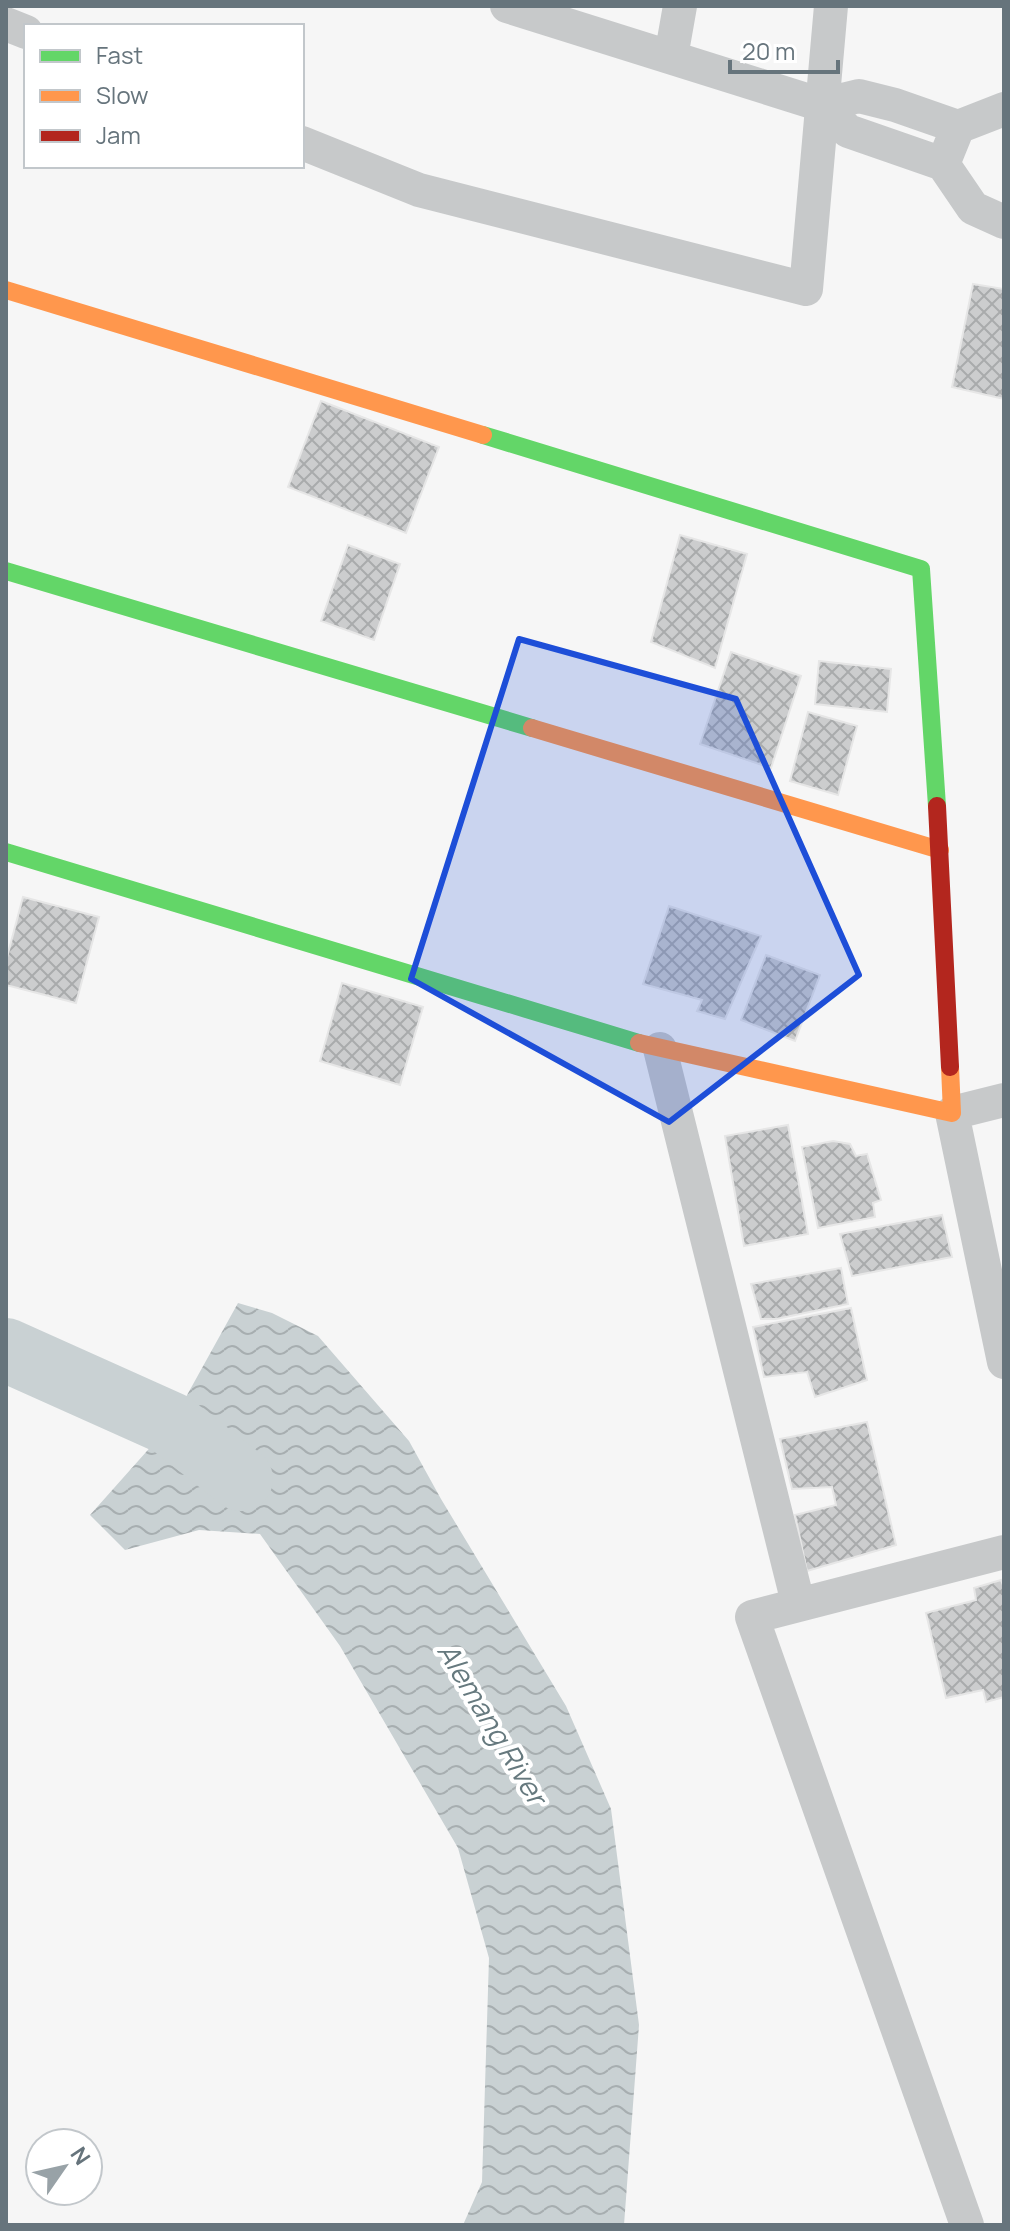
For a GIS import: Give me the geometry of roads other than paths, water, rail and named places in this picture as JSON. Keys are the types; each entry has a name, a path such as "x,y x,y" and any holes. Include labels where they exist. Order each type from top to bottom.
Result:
{"street":[{"path":"507,6 822,105 848,131 943,164 973,208 1004,222"},
{"path":"671,57 680,6"},
{"path":"304,144 419,190 806,289 831,6"},
{"path":"822,105 859,96 958,127 1004,109"},
{"path":"943,164 958,127"},
{"path":"6,290 921,569 940,850 952,1113 1004,1362"},
{"path":"6,571 940,850"},
{"path":"6,852 660,1049 952,1113 1004,1100"},
{"path":"660,1049 798,1603"},
{"path":"967,2225 752,1617 1004,1552"}],"water":[{"path":"238,1303 272,1313 318,1336 409,1441 566,1706 611,1809 639,2025 624,2225 463,2225 482,2182 489,1958 458,1848 340,1646 260,1534 199,1530 125,1550 90,1515 171,1424"}],"waterway":[{"name":"Alemang River","path":"6,1350 171,1424 241,1479"}]}
